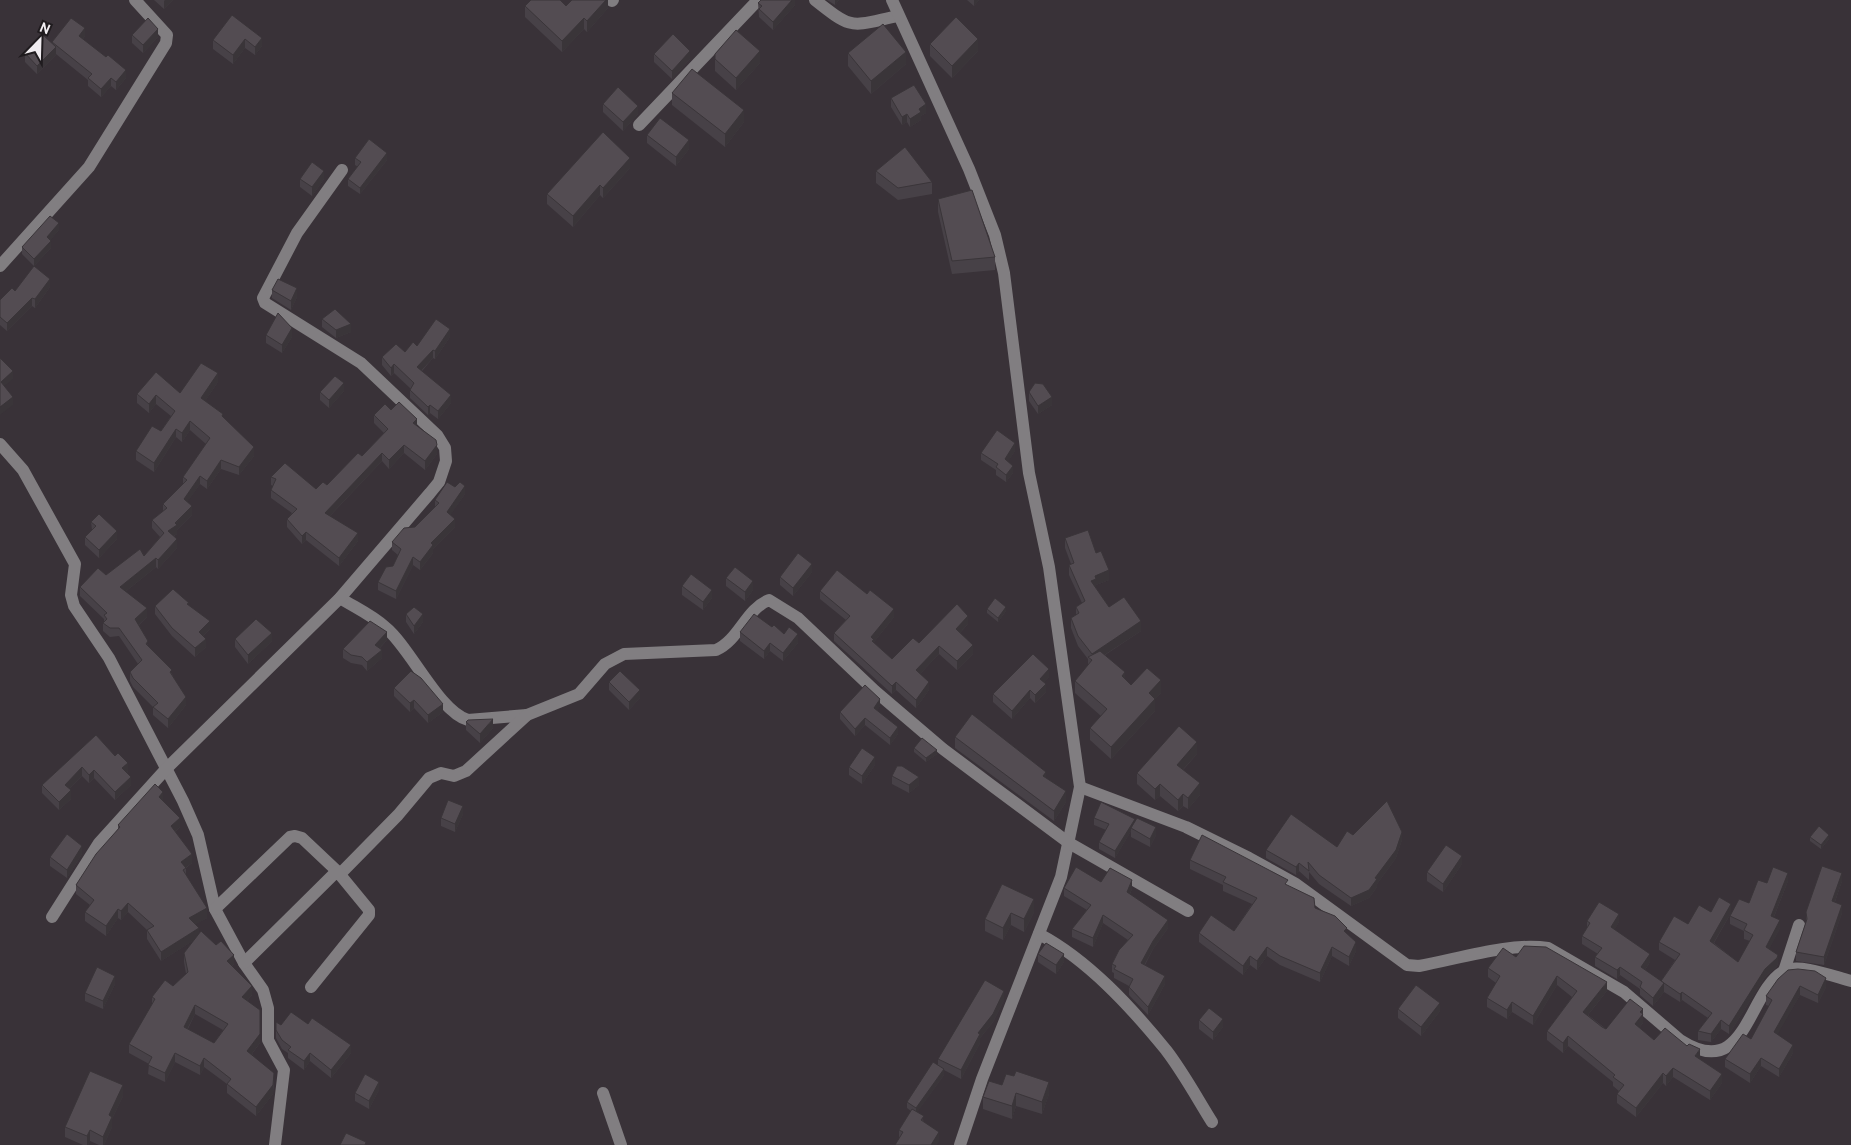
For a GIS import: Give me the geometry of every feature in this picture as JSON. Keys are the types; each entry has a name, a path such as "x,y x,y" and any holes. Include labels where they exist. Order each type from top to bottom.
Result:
{"street":[{"path":"0,266 89,167 166,43 167,35 136,0"},
{"path":"639,125 758,0"},
{"path":"815,0 848,24 855,25 898,16"},
{"path":"892,0 969,169 994,235 1004,273 1029,473 1049,567 1080,787 1061,877 982,1079 960,1145"},
{"path":"52,917 99,843 166,769 340,598 439,482 446,461 445,448 437,435 361,363 265,303 263,298 297,232 342,170"},
{"path":"0,444 23,470 75,564 76,571 71,595 74,606 109,658 166,769 198,835 215,909 244,963 266,998 268,1040 284,1070 275,1145"},
{"path":"340,598 385,626 401,643 415,665 452,709 461,718 468,720 527,715 579,694 605,664 618,655 716,650 722,647 760,605 769,600 798,618 875,691 943,749 1069,843 1188,911"},
{"path":"244,963 337,871 342,872 347,869 398,815 428,778 441,773 454,776 466,771 527,715"},
{"path":"1080,787 1186,827 1249,858 1296,884 1407,965 1419,966 1503,950 1548,948 1624,992 1680,1040 1707,1052 1723,1049 1741,1034 1770,985 1784,971 1799,925"},
{"path":"215,909 290,837 302,838 337,871 368,910 369,915 311,987"},
{"path":"1038,934 1060,946 1124,1003 1167,1051 1212,1122"},
{"path":"1784,971 1802,969 1851,981"},
{"path":"603,1093 617,1144"}],"building":[{"path":"531,0 560,0 566,6 572,0 606,0 587,21 584,18 562,41 525,6"},
{"path":"761,0 792,0 773,22 759,9 762,6 758,3"},
{"path":"232,15 262,38 255,47 245,39 233,55 213,40"},
{"path":"956,17 978,39 952,66 930,44"},
{"path":"71,18 85,28 79,36 106,57 108,55 126,70 116,82 111,78 101,89 88,78 92,74 52,42"},
{"path":"148,18 158,29 143,45 132,35"},
{"path":"883,24 906,52 871,81 848,53"},
{"path":"736,30 760,51 736,78 715,59 715,54"},
{"path":"673,34 690,51 672,71 654,54"},
{"path":"43,35 56,47 37,66 25,53"},
{"path":"692,69 744,110 725,134 672,93"},
{"path":"914,85 926,104 919,109 921,112 910,119 907,114 902,117 891,98"},
{"path":"618,87 638,106 623,122 603,104"},
{"path":"660,118 689,140 676,157 647,135"},
{"path":"603,132 630,158 603,188 600,185 573,216 547,194"},
{"path":"369,139 387,153 360,188 348,179 361,162 355,158"},
{"path":"905,147 932,182 898,188 876,171"},
{"path":"312,162 324,171 312,187 300,179"},
{"path":"972,190 995,257 952,261 938,199"},
{"path":"50,216 59,223 47,237 51,241 34,259 22,247"},
{"path":"34,266 50,279 35,299 32,298 7,323 0,317 0,300 12,288 15,291"},
{"path":"278,279 297,288 291,301 272,290"},
{"path":"335,309 351,324 336,330 322,319"},
{"path":"278,313 292,328 282,345 266,335"},
{"path":"436,319 450,329 435,351 433,350 417,367 451,395 438,411 430,405 428,407 410,390 414,383 394,364 391,368 382,357 396,344 405,352 413,342 417,346"},
{"path":"0,358 13,371 1,382 13,397 0,407"},
{"path":"201,363 218,373 201,398 223,414 222,416 254,447 239,467 221,460 207,481 200,476 184,499 192,506 175,523 177,525 168,531 177,539 158,560 156,558 120,587 147,608 135,619 148,641 146,644 172,670 170,672 186,697 168,719 153,707 158,703 133,678 130,672 142,660 119,628 110,628 103,623 107,619 104,615 107,613 80,587 98,568 106,575 140,549 144,556 164,533 152,520 167,508 163,504 187,480 183,477 210,438 190,421 182,433 176,429 154,463 136,451 152,426 161,431 175,411 156,395 149,404 137,394 156,372 180,393"},
{"path":"335,376 344,383 329,400 320,392"},
{"path":"1035,383 1043,384 1052,397 1038,406 1029,392"},
{"path":"399,402 417,419 413,423 436,440 437,445 425,461 404,445 389,460 382,453 325,513 358,533 339,558 306,532 302,536 287,519 297,509 271,490 276,479 271,477 285,463 316,489 323,482 327,485 358,453 362,456 388,429 374,415 385,404 391,410"},
{"path":"997,430 1015,443 1005,459 1013,466 1006,475 996,467 998,464 981,453"},
{"path":"447,482 455,487 460,482 465,486 447,512 455,519 431,543 433,545 420,562 413,557 396,591 378,582 386,567 393,566 401,549 392,542 404,528 415,527 439,503 435,500"},
{"path":"99,514 117,531 99,550 85,537 96,526 91,522"},
{"path":"1088,530 1096,553 1101,551 1109,570 1095,576 1096,579 1091,581 1109,607 1124,597 1141,621 1092,654 1078,636 1071,618 1079,613 1076,607 1085,601 1069,565 1074,563 1065,538"},
{"path":"798,553 812,564 793,588 780,577"},
{"path":"735,567 753,581 745,592 726,578"},
{"path":"837,570 867,594 870,590 894,609 871,637 874,640 872,641 892,659 913,638 919,643 957,604 968,616 956,629 973,645 957,661 939,646 916,670 929,682 916,700 896,682 892,686 834,633 850,616 820,591"},
{"path":"691,574 712,590 703,602 682,586"},
{"path":"173,589 189,603 187,604 210,621 199,632 206,639 195,648 172,628 155,606"},
{"path":"995,598 1006,607 998,618 987,609"},
{"path":"414,607 423,614 414,626 406,614"},
{"path":"754,614 772,627 774,625 784,634 789,627 798,634 783,653 770,643 764,651 740,632"},
{"path":"256,619 272,633 248,655 235,639"},
{"path":"370,621 387,632 375,645 382,650 367,662 362,657 351,655 343,649"},
{"path":"1100,651 1125,672 1122,676 1131,685 1147,668 1161,680 1149,693 1155,699 1111,747 1090,728 1107,709 1075,681 1092,660 1088,657"},
{"path":"1033,654 1049,669 1040,679 1046,684 1035,695 1030,690 1012,711 993,694"},
{"path":"411,671 421,678 443,704 428,715 414,700 410,703 394,688"},
{"path":"620,671 640,690 629,702 609,682"},
{"path":"865,685 880,699 874,708 898,727 890,738 865,718 855,729 840,712"},
{"path":"972,714 1046,772 1043,776 1066,791 1054,811 955,737"},
{"path":"493,719 480,734 466,722 468,720"},
{"path":"1179,726 1197,742 1177,765 1200,783 1188,798 1183,794 1178,800 1160,784 1155,789 1137,773"},
{"path":"96,735 115,756 118,753 128,763 122,768 131,777 115,792 94,770 89,775 82,767 65,785 71,790 59,802 42,785"},
{"path":"922,738 937,750 926,758 914,748"},
{"path":"862,748 875,757 862,776 849,767"},
{"path":"897,766 902,766 919,777 909,785 892,776"},
{"path":"155,784 163,792 159,797 180,818 171,826 192,854 181,862 186,868 183,870 207,908 189,918 199,928 161,952 147,930 154,926 128,903 121,911 118,909 106,926 85,912 94,900 76,885 96,854 120,827 118,825"},
{"path":"448,800 463,806 455,824 441,818"},
{"path":"1387,801 1402,832 1396,850 1375,878 1377,879 1369,890 1351,898 1319,875 1308,862 1309,871 1299,863 1296,867 1266,850 1291,814 1337,847 1347,831 1353,835"},
{"path":"1101,802 1135,819 1115,851 1099,842 1109,824 1094,818"},
{"path":"1137,818 1156,827 1150,839 1131,828"},
{"path":"1819,826 1829,835 1821,845 1810,837"},
{"path":"67,834 82,846 67,870 50,857"},
{"path":"1202,835 1288,880 1285,884 1314,898 1315,908 1335,916 1347,928 1344,931 1356,942 1349,957 1332,947 1320,973 1280,956 1267,947 1257,961 1250,956 1243,966 1199,933 1211,915 1234,931 1257,898 1223,882 1226,877 1190,860"},
{"path":"1446,845 1462,856 1443,884 1427,872"},
{"path":"1822,866 1842,873 1832,901 1842,905 1824,957 1796,952 1807,919 1806,912"},
{"path":"1076,867 1101,882 1110,868 1132,880 1127,892 1168,920 1153,941 1141,963 1165,976 1148,1007 1129,987 1133,979 1114,969 1116,966 1112,964 1119,950 1133,935 1103,915 1093,938 1072,929 1091,905 1064,888"},
{"path":"1773,867 1788,873 1771,916 1780,920 1766,947 1778,955 1777,958 1765,969 1729,1026 1721,1020 1711,1034 1698,1031 1712,1013 1682,992 1680,994 1661,981 1680,954 1659,942 1674,916 1688,924 1699,905 1711,912 1719,897 1731,904 1710,941 1738,962 1753,935 1744,930 1747,924 1730,916 1739,899 1749,903 1758,880 1767,883"},
{"path":"1002,884 1034,899 1024,919 1011,913 1003,928 985,919"},
{"path":"1599,902 1619,914 1611,927 1650,954 1641,967 1664,983 1653,998 1640,987 1642,982 1620,967 1617,970 1595,957 1602,948 1582,936 1590,923 1587,921"},
{"path":"201,931 216,945 221,941 234,955 227,961 252,986 242,997 260,1010 260,1034 247,1051 274,1073 273,1085 256,1107 227,1084 231,1079 204,1058 200,1066 175,1053 165,1073 148,1065 152,1057 129,1044 155,999 152,997 165,980 173,986 188,972 184,953","holes":["195,1005 228,1024 214,1043 184,1027"]},
{"path":"1046,943 1064,954 1056,965 1038,954"},
{"path":"1524,946 1546,947 1607,982 1583,1012 1602,1027 1606,1029 1630,999 1643,1009 1640,1012 1643,1014 1635,1024 1654,1040 1665,1028 1687,1046 1689,1044 1700,1049 1695,1056 1722,1074 1710,1091 1673,1068 1666,1076 1663,1073 1636,1108 1617,1094 1624,1085 1613,1077 1615,1075 1568,1036 1563,1043 1547,1031 1577,991 1557,976 1533,1016 1512,1002 1507,1010 1487,998 1500,976 1488,968 1503,948 1516,957"},
{"path":"97,967 115,976 103,1001 85,993"},
{"path":"1788,970 1815,971 1826,978 1818,995 1800,986 1774,1032 1793,1045 1779,1069 1761,1058 1750,1074 1725,1059 1743,1034 1751,1039 1772,1000 1766,996 1778,979"},
{"path":"985,980 1004,991 993,1014 978,1033 980,1034 961,1070 938,1059"},
{"path":"1416,985 1440,1003 1421,1027 1398,1009"},
{"path":"1209,1008 1223,1019 1213,1032 1199,1020"},
{"path":"291,1012 308,1024 312,1018 351,1045 331,1070 310,1053 304,1061 288,1050 291,1047 282,1040 276,1030 276,1022 281,1025"},
{"path":"933,1062 944,1069 916,1108 907,1102"},
{"path":"90,1071 123,1085 109,1115 112,1117 103,1137 90,1130 87,1136 65,1127"},
{"path":"1016,1071 1049,1082 1042,1102 1016,1093 1012,1106 983,1097 989,1081 1002,1085 1006,1074 1014,1076"},
{"path":"365,1074 379,1082 369,1101 355,1093"},
{"path":"912,1109 924,1116 921,1120 939,1132 931,1145 895,1145 903,1132 899,1130"},
{"path":"346,1133 366,1142 365,1145 340,1145"}]}
